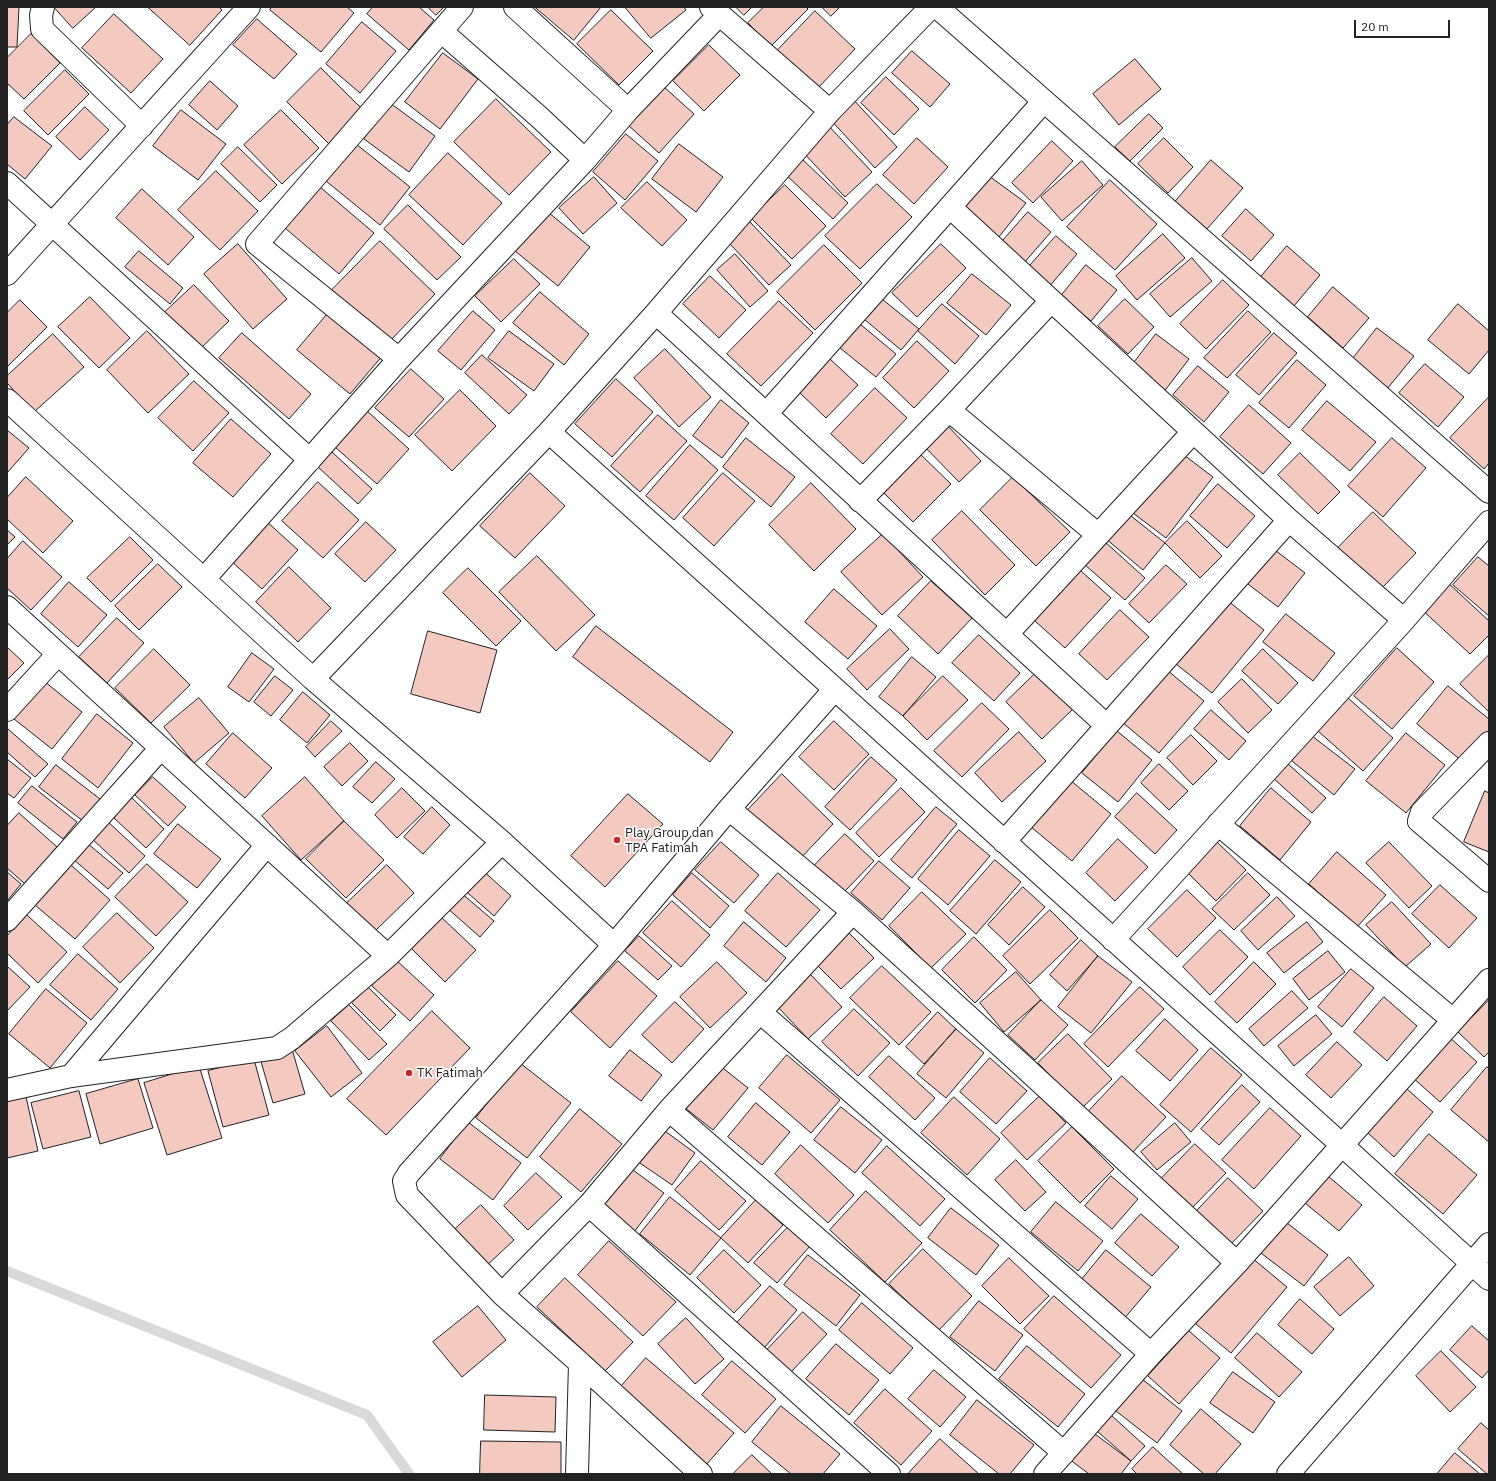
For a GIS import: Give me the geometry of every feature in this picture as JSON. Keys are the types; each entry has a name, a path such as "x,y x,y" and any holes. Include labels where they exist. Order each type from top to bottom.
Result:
{"street":[{"path":"43,7 41,15 42,29 142,126"},
{"path":"7,274 249,7"},
{"path":"399,359 257,244 462,7"},
{"path":"514,7 628,110"},
{"path":"313,679 549,432 656,313 830,111 931,7"},
{"path":"937,7 1043,102 1489,492"},
{"path":"204,579 399,359 585,160 715,11 830,111"},
{"path":"441,31 538,116 585,160"},
{"path":"766,413 1043,102"},
{"path":"7,183 310,460"},
{"path":"950,207 1289,520 1404,620"},
{"path":"860,501 949,410 1051,301"},
{"path":"656,313 1106,726"},
{"path":"7,400 313,679 502,842 614,945"},
{"path":"949,410 1097,534"},
{"path":"549,432 1489,1279"},
{"path":"1007,634 1097,534 1193,432"},
{"path":"1004,842 1289,520"},
{"path":"1113,940 1404,620 1489,522"},
{"path":"7,607 388,956"},
{"path":"7,710 58,654"},
{"path":"700,1474 580,1363 502,1294 407,1195 404,1181 408,1173 614,945 728,808 835,689"},
{"path":"1489,743 1422,812 1419,821 1489,881"},
{"path":"7,920 161,748"},
{"path":"728,808 853,912 1036,1077 1237,1263"},
{"path":"1218,824 1453,1020"},
{"path":"7,1090 71,1076 277,1048 292,1038 388,956 502,842"},
{"path":"71,1076 267,845"},
{"path":"502,1294 589,1204 669,1110 853,912"},
{"path":"1045,1474 1151,1354 1237,1263 1489,980"},
{"path":"760,1012 1151,1354"},
{"path":"669,1110 1064,1453"},
{"path":"589,1204 881,1472"},
{"path":"1288,1474 1489,1244"},
{"path":"576,1474 580,1363"}],"building":[{"path":"7,7 19,7 17,47 7,47"},
{"path":"54,7 96,7 73,28"},
{"path":"148,7 219,7 222,10 190,45"},
{"path":"272,7 347,7 354,13 321,52 270,10"},
{"path":"373,7 419,7 434,20 409,50 367,14"},
{"path":"428,7 444,7 436,15"},
{"path":"535,7 601,7 574,40"},
{"path":"625,7 684,7 686,10 651,38"},
{"path":"736,7 752,7 744,15"},
{"path":"764,7 806,7 808,9 771,46 748,23"},
{"path":"822,7 840,7 831,16"},
{"path":"611,10 653,51 619,85 577,44"},
{"path":"815,11 855,49 817,89 777,51"},
{"path":"114,14 163,59 131,93 82,48"},
{"path":"257,19 297,54 274,79 233,45"},
{"path":"362,22 396,51 360,93 326,64"},
{"path":"31,34 60,63 24,99 7,83 7,58"},
{"path":"709,45 740,75 704,111 673,81"},
{"path":"912,51 950,84 930,107 892,73"},
{"path":"443,53 478,79 440,129 405,102"},
{"path":"1135,59 1161,89 1119,125 1093,94"},
{"path":"321,68 363,110 329,144 287,102"},
{"path":"65,70 89,94 48,135 24,111"},
{"path":"886,77 919,109 894,135 861,103"},
{"path":"210,81 238,106 217,130 189,105"},
{"path":"663,86 694,114 659,153 628,125"},
{"path":"852,98 897,147 875,168 829,118"},
{"path":"496,99 551,152 509,195 454,142"},
{"path":"390,103 435,136 409,172 364,139"},
{"path":"85,107 109,130 80,160 56,137"},
{"path":"181,110 226,144 198,180 153,146"},
{"path":"281,110 319,148 282,184 244,145"},
{"path":"1149,114 1163,128 1130,161 1115,147"},
{"path":"14,117 52,146 25,179 7,164 7,125"},
{"path":"826,123 872,172 845,197 799,148"},
{"path":"626,134 658,161 625,200 593,172"},
{"path":"917,138 948,167 914,204 883,175"},
{"path":"1164,138 1193,167 1168,193 1138,164"},
{"path":"1052,141 1073,161 1033,203 1012,183"},
{"path":"356,144 410,187 380,225 326,181"},
{"path":"679,144 723,177 696,212 652,179"},
{"path":"238,147 277,185 260,202 221,164"},
{"path":"448,153 502,203 463,245 409,195"},
{"path":"800,157 848,203 833,219 784,173"},
{"path":"1211,160 1243,188 1207,229 1175,202"},
{"path":"1082,161 1103,185 1062,221 1041,197"},
{"path":"216,171 258,211 220,250 178,210"},
{"path":"989,176 1026,203 998,238 962,210"},
{"path":"594,177 617,203 583,234 559,208"},
{"path":"1110,180 1157,224 1115,270 1067,227"},
{"path":"647,182 687,220 662,246 621,208"},
{"path":"877,184 912,217 860,269 825,236"},
{"path":"785,185 826,226 792,259 751,218"},
{"path":"320,187 374,233 339,274 285,228"},
{"path":"142,189 194,237 168,265 116,218"},
{"path":"408,205 461,257 437,280 384,229"},
{"path":"1246,209 1274,235 1251,261 1222,236"},
{"path":"548,212 590,247 558,286 515,251"},
{"path":"1028,212 1051,232 1023,264 1000,244"},
{"path":"750,222 791,265 769,285 729,243"},
{"path":"1163,234 1185,258 1137,300 1116,276"},
{"path":"1056,236 1077,254 1048,288 1027,269"},
{"path":"380,241 435,294 388,343 332,290"},
{"path":"238,244 287,299 253,329 204,274"},
{"path":"941,244 966,268 917,317 892,293"},
{"path":"824,245 862,283 815,330 777,292"},
{"path":"1287,246 1320,275 1293,307 1260,278"},
{"path":"139,251 183,288 170,304 125,267"},
{"path":"735,254 768,291 750,307 717,270"},
{"path":"1192,258 1212,281 1170,317 1150,294"},
{"path":"514,259 540,284 501,322 475,296"},
{"path":"1086,265 1117,290 1091,321 1061,296"},
{"path":"972,274 1011,305 986,335 947,303"},
{"path":"710,276 746,310 719,338 683,304"},
{"path":"1223,280 1249,305 1206,349 1180,324"},
{"path":"194,285 229,321 200,349 165,312"},
{"path":"1333,287 1369,318 1343,348 1308,317"},
{"path":"540,292 589,334 564,365 513,323"},
{"path":"90,297 130,338 99,368 58,327"},
{"path":"882,299 919,329 901,350 864,319"},
{"path":"1125,299 1154,327 1128,354 1098,326"},
{"path":"20,300 47,327 7,367 7,313"},
{"path":"779,301 813,333 761,386 727,354"},
{"path":"942,304 979,336 955,364 918,331"},
{"path":"1458,304 1489,331 1489,350 1469,374 1428,340"},
{"path":"330,311 383,355 350,394 297,350"},
{"path":"473,311 495,330 461,370 438,351"},
{"path":"1248,311 1271,332 1227,378 1204,358"},
{"path":"860,324 896,354 876,377 840,348"},
{"path":"1377,328 1414,356 1387,389 1351,361"},
{"path":"147,331 189,374 148,413 107,370"},
{"path":"509,331 554,364 534,391 488,358"},
{"path":"242,333 311,394 289,419 219,358"},
{"path":"1274,333 1297,353 1259,395 1236,375"},
{"path":"53,334 84,367 34,412 7,383 7,376"},
{"path":"1156,334 1189,359 1163,393 1130,368"},
{"path":"917,341 949,371 914,408 883,378"},
{"path":"665,349 711,397 679,427 634,378"},
{"path":"482,355 527,395 509,414 465,373"},
{"path":"830,359 858,385 826,418 799,392"},
{"path":"1297,360 1326,385 1289,428 1259,403"},
{"path":"1425,364 1464,397 1438,427 1399,393"},
{"path":"1198,366 1229,392 1204,422 1173,395"},
{"path":"411,369 444,399 409,437 375,408"},
{"path":"616,379 653,412 612,457 575,424"},
{"path":"194,381 229,413 193,451 158,418"},
{"path":"875,388 907,418 863,464 831,434"},
{"path":"460,390 496,426 452,471 415,435"},
{"path":"1489,397 1489,463 1484,469 1450,438"},
{"path":"721,400 749,423 722,458 693,436"},
{"path":"1327,401 1376,442 1350,471 1302,430"},
{"path":"1249,405 1291,443 1263,474 1220,437"},
{"path":"367,411 409,449 377,484 335,447"},
{"path":"658,415 687,441 640,492 611,466"},
{"path":"231,419 271,454 233,497 193,463"},
{"path":"945,423 981,461 959,482 922,444"},
{"path":"7,430 29,448 7,473"},
{"path":"746,438 795,477 771,507 723,467"},
{"path":"1392,438 1426,468 1383,517 1348,486"},
{"path":"690,445 718,470 674,520 646,496"},
{"path":"917,451 951,484 913,522 879,488"},
{"path":"332,452 372,489 358,504 318,467"},
{"path":"1180,452 1213,477 1166,538 1133,513"},
{"path":"1300,453 1340,492 1318,514 1278,475"},
{"path":"530,473 565,506 515,558 480,526"},
{"path":"723,473 755,501 714,546 683,518"},
{"path":"26,477 73,521 43,553 7,519 7,498"},
{"path":"1013,477 1070,532 1036,566 980,510"},
{"path":"318,482 359,520 323,558 282,521"},
{"path":"811,483 856,529 814,571 769,525"},
{"path":"1218,484 1255,516 1227,548 1190,516"},
{"path":"962,511 1015,565 985,595 932,540"},
{"path":"1126,512 1165,543 1143,570 1105,538"},
{"path":"1373,512 1416,553 1381,589 1338,548"},
{"path":"265,520 298,550 262,589 229,559"},
{"path":"1187,521 1222,556 1200,578 1165,543"},
{"path":"366,522 396,550 365,582 335,554"},
{"path":"7,530 15,537 7,545"},
{"path":"883,534 923,577 882,615 841,572"},
{"path":"130,537 153,560 111,602 87,578"},
{"path":"23,541 62,577 31,610 7,588 7,559"},
{"path":"1104,541 1145,578 1125,600 1084,564"},
{"path":"1271,547 1305,573 1278,607 1244,581"},
{"path":"537,556 595,615 556,651 499,592"},
{"path":"1478,557 1489,566 1489,616 1453,585"},
{"path":"158,564 182,587 139,630 115,606"},
{"path":"1166,565 1187,584 1149,623 1129,604"},
{"path":"289,567 331,608 298,642 256,602"},
{"path":"468,568 521,621 496,646 443,593"},
{"path":"1081,571 1111,598 1065,648 1035,621"},
{"path":"1445,580 1489,621 1489,635 1470,654 1419,607"},
{"path":"931,581 972,618 938,654 898,616"},
{"path":"69,582 107,615 78,647 41,614"},
{"path":"834,589 877,626 848,659 805,622"},
{"path":"1227,600 1264,630 1212,693 1175,663"},
{"path":"1120,610 1149,637 1107,680 1079,654"},
{"path":"1286,614 1335,653 1313,681 1263,642"},
{"path":"117,618 144,643 107,683 79,657"},
{"path":"596,626 733,732 710,762 573,657"},
{"path":"890,629 909,649 867,690 847,669"},
{"path":"428,631 497,650 480,713 411,694"},
{"path":"979,635 1020,673 994,701 952,663"},
{"path":"7,647 24,663 7,680"},
{"path":"1397,648 1434,682 1392,729 1354,696"},
{"path":"154,649 190,685 151,723 115,688"},
{"path":"1263,649 1298,683 1278,704 1242,671"},
{"path":"252,653 274,669 249,702 228,687"},
{"path":"1489,655 1489,712 1460,684"},
{"path":"912,657 936,677 903,716 879,697"},
{"path":"1167,670 1204,701 1159,753 1122,722"},
{"path":"1037,672 1073,709 1042,739 1006,702"},
{"path":"275,676 293,690 271,716 254,702"},
{"path":"943,676 968,700 927,740 903,716"},
{"path":"1242,679 1272,710 1248,733 1218,702"},
{"path":"44,681 82,712 52,749 14,719"},
{"path":"1448,686 1489,719 1489,731 1463,762 1417,724"},
{"path":"303,692 330,715 307,743 280,720"},
{"path":"199,698 229,733 194,763 164,727"},
{"path":"1348,698 1393,738 1363,771 1318,731"},
{"path":"982,703 1009,729 962,777 934,751"},
{"path":"1211,710 1246,741 1229,760 1194,729"},
{"path":"97,714 133,743 98,788 62,759"},
{"path":"331,721 342,731 315,757 306,747"},
{"path":"834,721 869,754 834,790 799,757"},
{"path":"8,729 48,764 35,777 7,752"},
{"path":"1117,731 1152,760 1118,802 1082,773"},
{"path":"1019,732 1046,761 1002,802 975,773"},
{"path":"233,733 272,768 245,798 206,764"},
{"path":"1406,733 1445,765 1406,813 1366,781"},
{"path":"1191,735 1217,761 1193,785 1167,758"},
{"path":"1312,736 1355,769 1334,795 1292,761"},
{"path":"350,743 368,761 342,786 324,767"},
{"path":"871,757 897,780 850,830 825,807"},
{"path":"7,759 31,778 14,798 7,793"},
{"path":"376,762 395,779 372,803 353,787"},
{"path":"1287,763 1326,798 1312,813 1273,778"},
{"path":"1159,764 1188,791 1169,810 1141,783"},
{"path":"56,765 100,799 83,821 39,787"},
{"path":"782,774 833,824 798,861 747,811"},
{"path":"153,777 186,807 168,826 135,795"},
{"path":"305,777 344,821 301,860 262,816"},
{"path":"1070,780 1111,814 1072,861 1031,827"},
{"path":"32,786 77,822 63,839 18,803"},
{"path":"402,788 425,811 397,838 375,815"},
{"path":"901,788 925,812 879,857 856,833"},
{"path":"1271,788 1311,822 1280,860 1240,826"},
{"path":"1485,791 1489,793 1489,852 1464,842"},
{"path":"1137,793 1177,830 1155,854 1115,817"},
{"name":"Play Group dan TPA Fatimah","path":"628,794 663,824 605,887 571,856"},
{"path":"132,798 164,829 146,848 114,818"},
{"path":"432,807 450,825 423,854 404,837"},
{"path":"936,807 957,824 912,878 891,860"},
{"path":"19,813 57,847 25,884 7,868 7,826"},
{"path":"107,821 145,856 129,873 91,838"},
{"path":"344,821 384,860 346,898 306,859"},
{"path":"178,824 221,859 197,888 154,854"},
{"path":"959,830 990,856 948,905 918,879"},
{"path":"845,834 874,861 843,893 814,866"},
{"path":"1118,839 1148,867 1115,901 1086,873"},
{"path":"1216,841 1246,870 1216,901 1186,871"},
{"path":"721,842 759,875 734,903 695,870"},
{"path":"1389,842 1432,886 1409,908 1366,863"},
{"path":"87,843 123,873 108,889 73,859"},
{"path":"1337,852 1386,895 1357,927 1309,884"},
{"path":"995,860 1021,882 976,934 950,911"},
{"path":"879,861 910,888 882,920 851,893"},
{"path":"147,864 188,902 156,936 115,897"},
{"path":"71,865 110,900 75,939 35,905"},
{"path":"387,865 414,893 375,931 347,903"},
{"path":"479,867 511,896 494,916 461,887"},
{"path":"7,872 21,884 7,901"},
{"path":"692,873 729,906 710,928 673,895"},
{"path":"778,873 820,910 786,947 745,911"},
{"path":"1248,873 1270,895 1234,930 1212,909"},
{"path":"1440,885 1477,918 1449,948 1412,914"},
{"path":"1023,887 1045,907 1009,945 988,925"},
{"path":"1187,890 1216,918 1177,957 1148,929"},
{"path":"460,892 494,921 480,937 446,907"},
{"path":"922,892 966,934 931,968 889,926"},
{"path":"1277,897 1295,916 1258,950 1241,931"},
{"path":"672,901 710,935 681,967 643,933"},
{"path":"1392,902 1431,944 1405,967 1366,925"},
{"path":"1050,910 1078,938 1030,984 1003,956"},
{"path":"117,913 154,948 120,983 83,947"},
{"path":"27,915 67,952 38,983 7,953 7,936"},
{"path":"440,916 476,950 445,982 410,947"},
{"path":"744,922 786,958 766,982 724,946"},
{"path":"1307,922 1323,942 1284,973 1267,953"},
{"path":"1220,930 1248,957 1210,995 1183,967"},
{"path":"848,932 874,958 841,989 815,963"},
{"path":"639,936 672,966 658,980 625,951"},
{"path":"974,937 1007,970 975,1003 942,970"},
{"path":"1081,940 1098,956 1067,991 1050,975"},
{"path":"1328,951 1345,972 1309,1000 1293,979"},
{"path":"78,954 118,989 91,1020 50,985"},
{"path":"1098,956 1132,982 1091,1033 1058,1007"},
{"path":"396,960 434,995 410,1021 372,986"},
{"path":"618,961 657,996 610,1048 571,1012"},
{"path":"717,962 747,993 710,1028 680,997"},
{"path":"1254,962 1276,984 1237,1023 1215,1002"},
{"path":"7,966 30,987 7,1011"},
{"path":"882,966 931,1012 899,1045 850,998"},
{"path":"1351,969 1374,988 1342,1027 1318,1007"},
{"path":"1016,972 1041,1000 1004,1032 980,1003"},
{"path":"810,974 842,1007 808,1039 776,1005"},
{"path":"368,987 396,1015 380,1031 352,1003"},
{"path":"1140,987 1164,1009 1108,1067 1084,1044"},
{"path":"46,989 87,1023 50,1068 9,1034"},
{"path":"1292,991 1308,1008 1264,1046 1249,1029"},
{"path":"1384,997 1417,1026 1387,1061 1354,1032"},
{"path":"1041,1000 1068,1025 1035,1060 1008,1035"},
{"path":"1489,1000 1489,1052 1484,1057 1458,1032"},
{"path":"675,1002 704,1029 672,1063 642,1035"},
{"path":"349,1005 387,1044 369,1060 331,1021"},
{"path":"854,1009 890,1043 858,1076 822,1042"},
{"name":"TK Fatimah","path":"432,1011 470,1048 386,1135 347,1099"},
{"path":"938,1012 956,1029 924,1064 906,1047"},
{"path":"1316,1015 1332,1034 1294,1066 1278,1046"},
{"path":"1165,1019 1198,1050 1170,1081 1136,1051"},
{"path":"327,1026 362,1073 331,1097 295,1051"},
{"path":"956,1029 984,1053 946,1098 917,1074"},
{"path":"1068,1034 1112,1079 1082,1108 1038,1063"},
{"path":"1448,1036 1477,1062 1440,1102 1412,1077"},
{"path":"1337,1042 1362,1065 1331,1098 1306,1075"},
{"path":"1211,1048 1242,1075 1191,1132 1160,1105"},
{"path":"292,1049 305,1094 273,1103 260,1058"},
{"path":"630,1050 662,1075 641,1101 609,1076"},
{"path":"787,1055 840,1100 811,1133 759,1088"},
{"path":"889,1056 935,1098 915,1120 869,1077"},
{"path":"990,1058 1027,1091 996,1124 960,1092"},
{"path":"254,1059 269,1115 223,1127 208,1071"},
{"path":"520,1063 571,1103 527,1158 476,1118"},
{"path":"719,1065 748,1088 713,1130 684,1107"},
{"path":"199,1066 222,1138 167,1155 144,1083"},
{"path":"1487,1067 1489,1069 1489,1142 1451,1110"},
{"path":"1122,1076 1166,1117 1131,1154 1088,1112"},
{"path":"138,1079 153,1128 100,1144 86,1094"},
{"path":"1242,1085 1260,1102 1219,1145 1201,1129"},
{"path":"1407,1089 1433,1112 1394,1157 1368,1133"},
{"path":"79,1091 91,1137 43,1149 31,1103"},
{"path":"25,1092 38,1151 7,1158 7,1096"},
{"path":"1040,1096 1066,1123 1027,1160 1001,1133"},
{"path":"954,1097 1000,1139 967,1175 921,1133"},
{"path":"756,1103 790,1132 762,1165 728,1137"},
{"path":"841,1107 882,1140 855,1173 814,1140"},
{"path":"1270,1108 1301,1136 1254,1189 1222,1160"},
{"path":"580,1109 622,1144 581,1192 540,1157"},
{"path":"468,1122 521,1163 493,1200 440,1159"},
{"path":"1175,1123 1191,1142 1157,1170 1141,1152"},
{"path":"658,1126 695,1153 672,1185 634,1159"},
{"path":"1072,1127 1114,1169 1080,1203 1038,1161"},
{"path":"1429,1134 1477,1175 1443,1214 1395,1174"},
{"path":"1195,1144 1226,1173 1191,1209 1160,1180"},
{"path":"801,1145 854,1195 828,1223 775,1174"},
{"path":"887,1146 945,1199 920,1226 862,1173"},
{"path":"1016,1160 1046,1192 1025,1211 995,1180"},
{"path":"701,1161 746,1201 719,1230 675,1190"},
{"path":"629,1167 664,1193 634,1232 600,1206"},
{"path":"536,1173 562,1197 528,1230 504,1206"},
{"path":"1111,1176 1138,1199 1112,1229 1085,1206"},
{"path":"1328,1176 1362,1205 1339,1231 1305,1203"},
{"path":"1228,1178 1263,1211 1227,1248 1192,1216"},
{"path":"866,1191 922,1243 885,1282 830,1230"},
{"path":"670,1197 721,1238 690,1275 640,1234"},
{"path":"756,1200 783,1225 748,1263 721,1238"},
{"path":"1056,1202 1103,1241 1078,1271 1031,1232"},
{"path":"481,1205 514,1240 484,1268 451,1233"},
{"path":"951,1208 999,1245 976,1275 928,1238"},
{"path":"1141,1214 1179,1247 1152,1276 1115,1243"},
{"path":"1282,1219 1328,1255 1304,1286 1257,1250"},
{"path":"790,1225 811,1245 777,1283 754,1263"},
{"path":"609,1241 676,1302 643,1336 578,1275"},
{"path":"923,1249 972,1296 938,1331 889,1284"},
{"path":"724,1250 761,1285 734,1313 697,1278"},
{"path":"1106,1250 1151,1287 1123,1320 1079,1283"},
{"path":"808,1255 860,1295 836,1326 784,1285"},
{"path":"1349,1257 1374,1286 1340,1316 1314,1287"},
{"path":"1009,1258 1049,1296 1020,1324 982,1286"},
{"path":"1252,1258 1287,1287 1231,1353 1196,1324"},
{"path":"565,1278 633,1342 605,1371 537,1307"},
{"path":"770,1286 797,1310 764,1348 736,1324"},
{"path":"1054,1296 1121,1355 1091,1388 1024,1329"},
{"path":"1300,1299 1334,1329 1312,1354 1278,1325"},
{"path":"979,1301 1023,1335 995,1371 950,1337"},
{"path":"862,1303 913,1348 890,1374 839,1330"},
{"path":"478,1306 506,1340 462,1377 433,1342"},
{"path":"803,1312 827,1334 791,1372 767,1350"},
{"path":"686,1318 724,1359 695,1384 658,1344"},
{"path":"1472,1326 1489,1341 1489,1370 1482,1378 1450,1350"},
{"path":"1189,1331 1220,1358 1179,1404 1148,1376"},
{"path":"1257,1333 1302,1372 1279,1397 1235,1358"},
{"path":"836,1344 879,1380 849,1415 806,1379"},
{"path":"1027,1346 1085,1394 1058,1427 999,1379"},
{"path":"1441,1351 1476,1387 1450,1412 1416,1376"},
{"path":"646,1358 734,1433 706,1465 618,1390"},
{"path":"732,1361 776,1399 745,1433 702,1395"},
{"path":"934,1370 966,1397 940,1427 908,1399"},
{"path":"1233,1372 1275,1402 1253,1433 1210,1403"},
{"path":"1142,1379 1182,1411 1157,1443 1116,1411"},
{"path":"885,1389 932,1431 901,1465 854,1423"},
{"path":"485,1395 556,1397 555,1432 484,1430"},
{"path":"977,1400 1034,1445 1010,1474 999,1474 950,1435"},
{"path":"781,1406 840,1454 823,1474 791,1474 752,1442"},
{"path":"1201,1409 1241,1444 1215,1474 1204,1474 1170,1445"},
{"path":"1111,1415 1145,1446 1131,1461 1097,1431"},
{"path":"1481,1423 1489,1430 1489,1474 1487,1474 1458,1449"},
{"path":"1091,1431 1131,1461 1121,1474 1089,1474 1069,1459"},
{"path":"940,1439 979,1474 908,1474"},
{"path":"481,1441 561,1442 561,1474 480,1474"},
{"path":"1153,1447 1183,1474 1137,1474 1132,1469"},
{"path":"1455,1453 1480,1474 1437,1474"},
{"path":"752,1455 772,1474 733,1474"}],"waterway":[{"path":"7,1271 367,1415 409,1474"}],"place":[{"name":"Play Group dan TPA Fatimah","path":"617,840"},
{"name":"TK Fatimah","path":"409,1073"}]}
